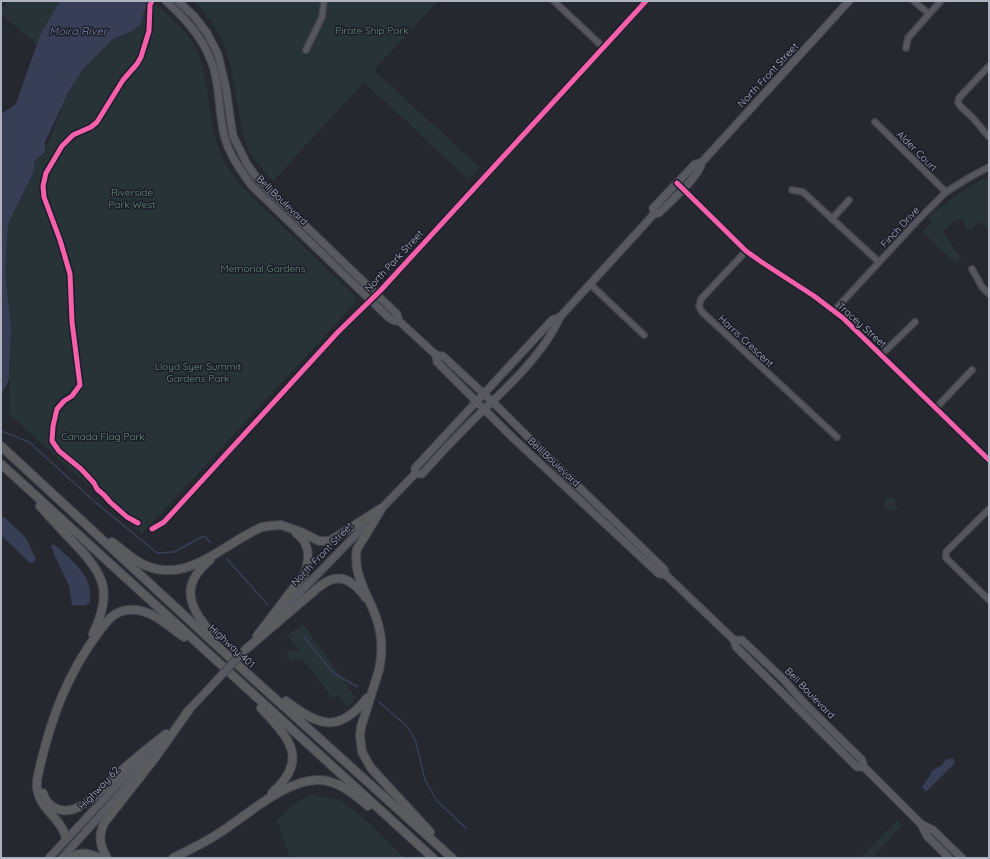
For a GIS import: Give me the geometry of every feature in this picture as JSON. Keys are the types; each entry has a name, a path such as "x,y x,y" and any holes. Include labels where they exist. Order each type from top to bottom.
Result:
{"highway":[{"name":"Highway 401","path":"1,446 239,666 454,858"},
{"name":"Highway 401","path":"1,464 431,857"},
{"path":"11,473 89,559 101,578 103,588 103,604 96,627 86,649 69,678 59,702 50,726 36,782 40,799 46,810 61,825 65,832 66,838"},
{"path":"58,498 133,558 154,568 171,570 184,569 224,549 262,527 274,525 287,527 319,541 330,540 382,508"},
{"path":"382,508 360,543 355,556 357,572 373,608 380,629 382,651 379,670 361,727 361,748 366,760 378,777 454,858"},
{"path":"245,650 305,573 309,554 306,543 300,535 287,527"},
{"path":"224,549 204,565 195,576 190,596 194,608 202,621 239,666"},
{"path":"245,650 330,579 342,578 354,584 373,608"},
{"path":"86,649 106,622 114,615 126,610 136,610 155,616 212,657"},
{"path":"220,664 279,727 287,738 292,750 292,766 286,779 250,811"},
{"path":"247,673 294,708 305,715 324,723 336,723 351,716 361,706 372,691"},
{"path":"107,858 100,841 100,832 104,823 152,762 189,710"},
{"path":"40,766 40,784 46,800 56,808 71,810 91,799 166,734"},
{"path":"173,858 215,836 284,789 298,783 312,780 327,781 351,792 431,857"},
{"path":"70,858 81,853 100,858"}],"main road":[{"name":"Bell Boulevard","path":"166,1 181,14 197,34 210,56 214,71 224,137 230,152 245,177 252,186 369,300 389,318 399,321"},
{"name":"Bell Boulevard","path":"178,1 194,16 207,33 218,54 226,88 233,136 246,164 259,181 397,314 399,321 436,355 443,356 484,394 664,569 666,575 734,640 736,647 857,767 864,767"},
{"name":"North Front Street","path":"414,474 422,474 492,402 537,352 557,324 560,317 654,214 659,213 683,189 700,170 702,162 849,1"},
{"name":"North Front Street","path":"654,214 653,208 695,164 702,162"},
{"name":"North Front Street","path":"245,650 414,474 415,468 552,320 560,317"},
{"name":"Bell Boulevard","path":"436,355 437,362 513,438 659,574 666,575"},
{"name":"Bell Boulevard","path":"734,640 742,640 783,679 804,703 862,760 864,767 921,824 933,830 962,858"},
{"name":"Highway 62","path":"48,858 245,650"},
{"name":"Highway 62","path":"62,858 123,790 166,734"},
{"name":"Bell Boulevard","path":"921,824 927,836 949,858"}],"street":[{"path":"306,50 322,17 324,1"},
{"path":"554,1 603,47"},
{"name":"North Park Street","path":"152,529 164,522 338,332 369,300 376,295 646,1"},
{"path":"914,1 929,14"},
{"path":"906,48 908,38 941,1"},
{"path":"989,66 959,98 958,102 989,137"},
{"name":"Alder Court","path":"875,122 946,192"},
{"name":"Finch Drive","path":"834,312 879,262 946,192 989,167"},
{"name":"Tracey Street","path":"677,183 746,250 763,264 814,296 834,312 881,355 989,460"},
{"path":"792,190 803,192 879,262"},
{"path":"832,219 849,200"},
{"name":"Harris Crescent","path":"746,250 701,299 699,306 702,312 837,437"},
{"path":"972,269 982,287 989,294"},
{"path":"590,284 644,335"},
{"path":"881,355 915,322"},
{"path":"936,408 972,370"},
{"path":"989,509 946,552 946,558 989,600"}],"green space":[{"path":"9,1 60,1 40,35 37,44 1,15 1,9"},
{"name":"Riverside Park West","path":"149,1 168,15 178,25 188,36 198,54 205,80 214,133 220,152 231,172 241,186 355,296 355,303 142,534 9,414 11,342 5,273 8,224 35,169 34,164 37,157 41,156 45,150 69,91 83,69"},
{"name":"Pirate Ship Park","path":"193,1 438,1 374,70 480,168 469,180 364,82 273,181 255,160 245,141 232,73 225,47 213,23"},
{"path":"989,176 989,229 982,223 975,223 974,229 966,229 964,220 955,221 942,231 961,258 955,263 923,232 932,222 928,217 961,192"},
{"path":"891,497 896,500 895,504 898,509 889,511 884,507 886,500"},
{"path":"303,624 356,698 347,707 338,695 333,699 302,658 292,662 287,656 289,650 301,652 287,635"},
{"path":"311,794 341,801 366,820 405,858 290,858 277,821 291,806"},
{"path":"897,820 902,825 872,858 861,858"}],"water":[{"name":"Moira River","path":"60,1 150,1 144,11 140,25 130,32 114,38 83,69 69,91 45,142 45,151 41,156 37,157 34,164 35,169 8,224 5,273 11,328 9,380 1,395 1,114 16,104 40,35"},
{"path":"3,516 26,538 36,559 33,563 30,563 1,535 1,518"},
{"path":"53,544 84,574 89,588 90,602 88,604 83,606 72,606 69,586 53,552 51,546"},
{"path":"953,758 955,763 926,792 922,787 931,772 942,765 945,760"}],"waterway":[{"path":"1,431 29,442 94,501 157,553 174,552 204,536 211,543"},
{"path":"227,559 268,605"},
{"path":"304,637 333,673 358,687"},
{"path":"379,702 408,727 416,742 425,780 437,801 466,828"}],"cycle path":[{"path":"138,523 127,517 110,502 81,469 59,451 52,441 53,426 57,409 64,401 72,396 80,385 72,322 70,274 60,240 44,197 43,186 46,173 62,146 73,135 91,127 97,122 123,80 137,64 141,57 149,31 150,5 152,1"},
{"path":"152,529 164,522 338,332 380,291 646,1"},
{"path":"677,183 746,251 814,296 843,318 989,460"}],"park label":[{"name":"Memorial Gardens","path":"263,268"},
{"name":"Lloyd Syer Summit Gardens Park","path":"198,372"},
{"name":"Canada Flag Park","path":"103,436"}]}
